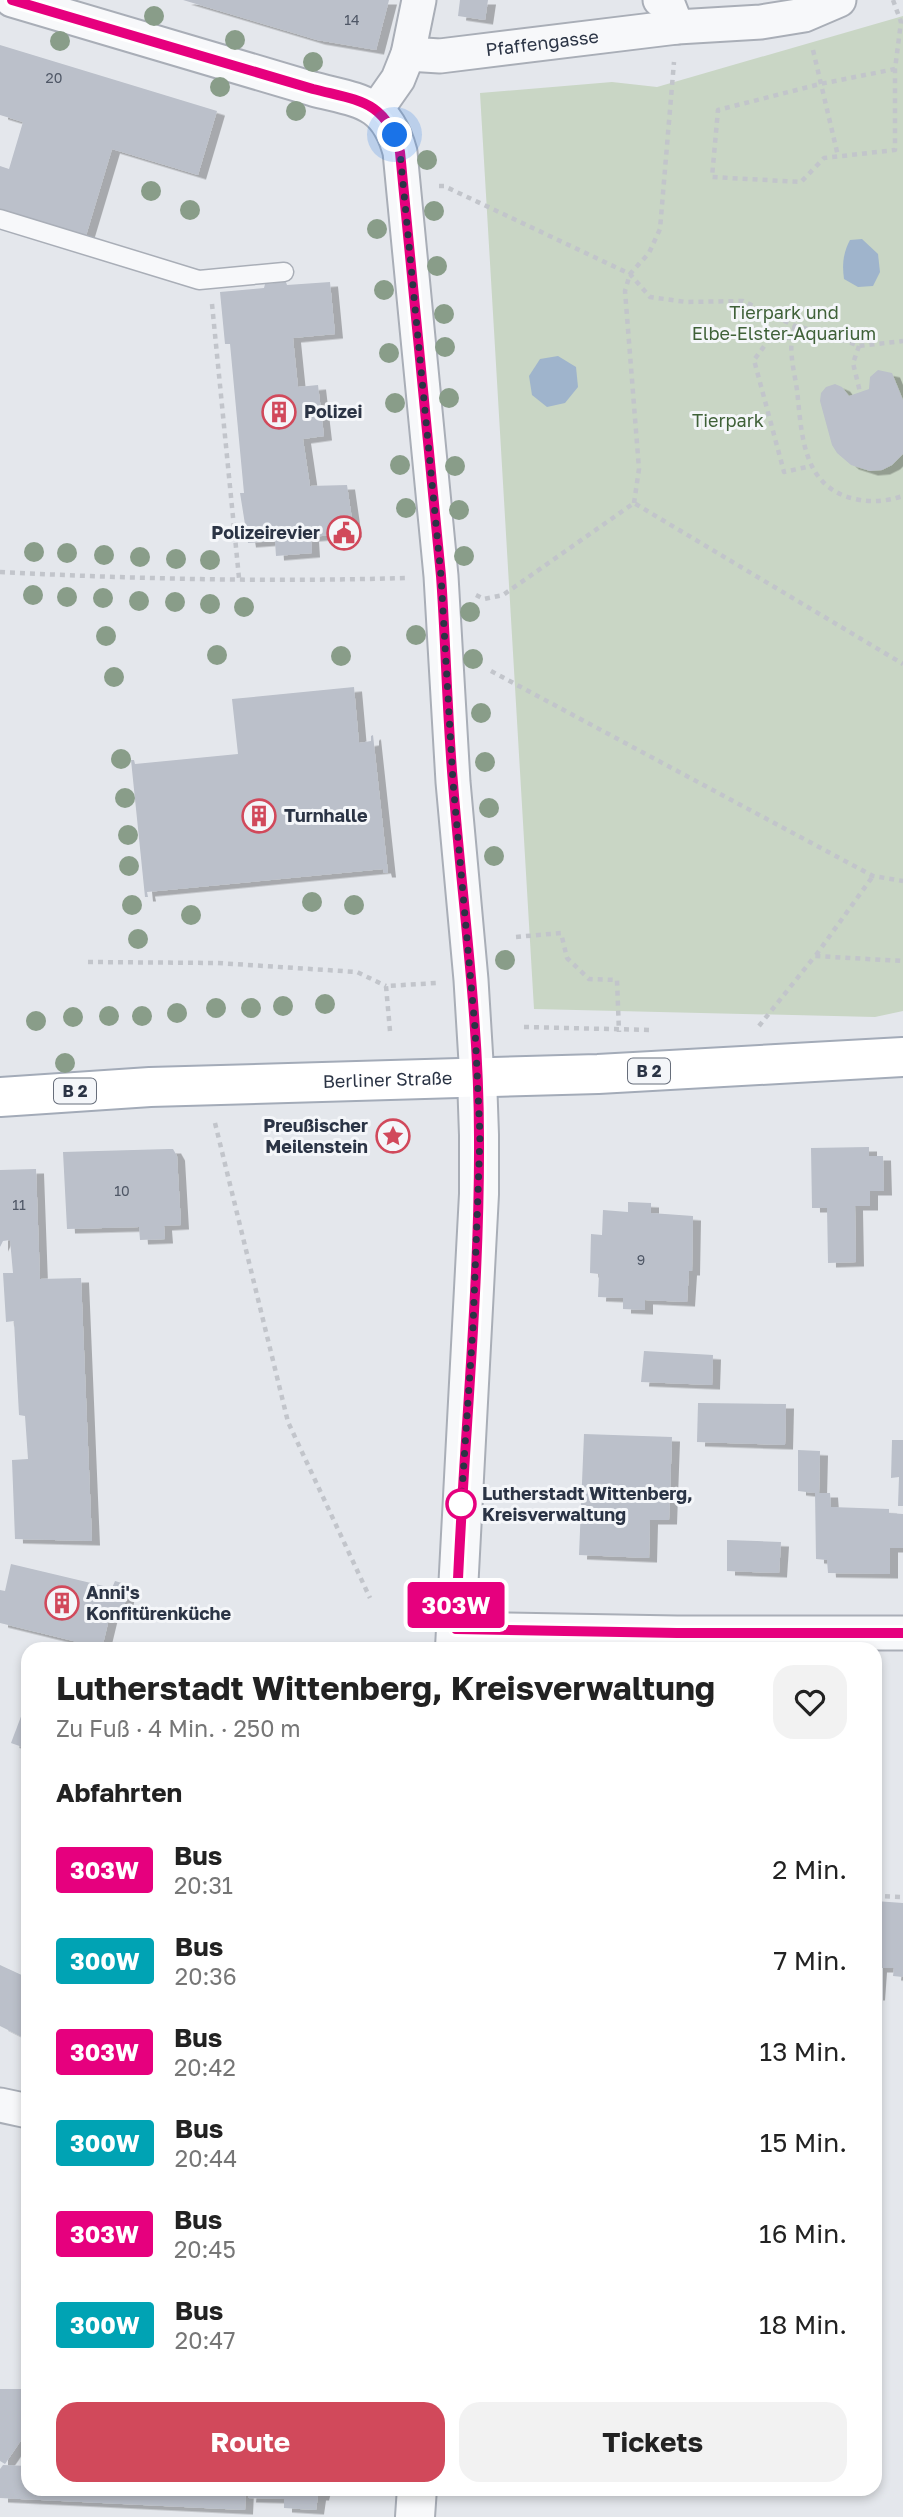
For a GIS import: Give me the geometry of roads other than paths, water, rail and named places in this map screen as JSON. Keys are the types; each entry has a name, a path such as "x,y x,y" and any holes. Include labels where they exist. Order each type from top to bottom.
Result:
{"main road":[{"name":"Berliner Straße","path":"0,1097 150,1087 621,1072 903,1057"}],"street":[{"path":"12,0 313,89 352,98 377,109 395,135 400,152 441,576 453,782 471,980 480,1135 476,1263 455,1639 677,1633 903,1633"},
{"path":"377,109 398,79 408,54 419,0"},
{"name":"Pfaffengasse","path":"408,54 440,56 668,13 772,20 804,15 839,0"},
{"path":"0,2105 21,2110"},
{"path":"415,2517 416,2496"}],"lane":[{"path":"0,219 199,280 284,272"}],"water":[{"path":"862,239 878,254 880,272 873,286 858,287 844,279 844,259 850,240"},
{"path":"558,356 576,367 578,387 565,403 547,407 532,395 529,376 540,359"}],"place":[{"name":"Polizei","path":"279,412"},
{"name":"Polizeirevier","path":"344,533"},
{"name":"Turnhalle","path":"259,816"},
{"name":"Preußischer Meilenstein","path":"393,1136"},
{"name":"Lutherstadt Wittenberg, Kreisverwaltung","path":"461,1504"},
{"name":"Anni's Konfitürenküche","path":"62,1603"}],"park label":[{"name":"Tierpark und Elbe-Elster-Aquarium","path":"784,323"},
{"name":"Tierpark","path":"728,421"}]}
